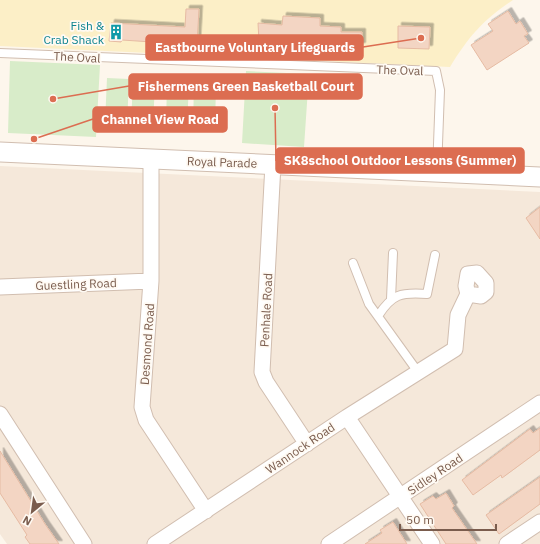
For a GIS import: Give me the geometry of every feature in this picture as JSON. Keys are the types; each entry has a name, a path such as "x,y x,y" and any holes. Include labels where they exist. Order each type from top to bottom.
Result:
{"street":[{"name":"Royal Parade","path":"0,152 540,177"},
{"name":"Desmond Road","path":"151,159 151,281 142,407 146,420 206,511"},
{"name":"Penhale Road","path":"273,164 262,372 266,382 307,444"},
{"name":"Guestling Road","path":"0,287 151,281"},
{"name":"Wannock Road","path":"155,544 347,417 455,349 458,315 468,294"},
{"name":"Sidley Road","path":"329,544 540,403"},
{"path":"0,414 84,544"},
{"path":"347,417 432,544"},
{"path":"507,544 540,522"}],"lane":[{"name":"The Oval","path":"0,53 436,71 440,90 437,172"},
{"path":"391,299 393,253"},
{"path":"378,316 396,295 414,293 427,294 436,255"},
{"path":"353,264 369,304 418,372"}],"shaded area":[{"path":"0,166 540,192 540,544 7,544 0,534"}],"green space":[{"path":"10,61 100,65 96,137 8,133"},
{"path":"246,71 309,74 304,147 242,143"},
{"path":"107,78 129,79 127,125 105,123"},
{"path":"133,79 155,81 153,127 131,125"},
{"path":"167,81 189,82 187,128 166,127"},
{"path":"194,82 216,83 215,129 193,128"}],"sand":[{"path":"0,0 513,0 502,7 477,29 450,67 0,46"}],"building":[{"path":"186,9 199,9 197,45 122,40 121,42 109,41 111,23 185,27"},
{"path":"508,11 516,24 520,21 528,34 524,36 529,43 487,70 471,45 493,31 488,24"},
{"path":"283,16 320,18 320,26 341,27 341,32 362,32 362,46 343,46 343,53 319,51 318,54 281,52 282,43 259,42 258,23 282,25"},
{"path":"398,26 430,27 429,49 398,48"},
{"path":"540,207 540,239 526,218"},
{"path":"540,428 540,450 502,478 501,475 473,495 462,480 530,429 533,433"},
{"path":"0,451 59,544 30,544 25,537 27,535 0,493"},
{"path":"540,477 540,504 499,534 486,515"},
{"path":"446,493 454,506 452,508 477,544 446,544 420,504 433,496 436,499"},
{"path":"393,522 407,544 365,544 382,533 380,530"}],"place":[{"name":"Fish & Crab Shack","path":"116,32"},
{"name":"Eastbourne Voluntary Lifeguards","path":"421,38"},
{"name":"Fishermens Green Basketball Court","path":"53,99"},
{"name":"SK8school Outdoor Lessons (Summer)","path":"275,108"},
{"name":"Channel View Road","path":"34,139"}]}
